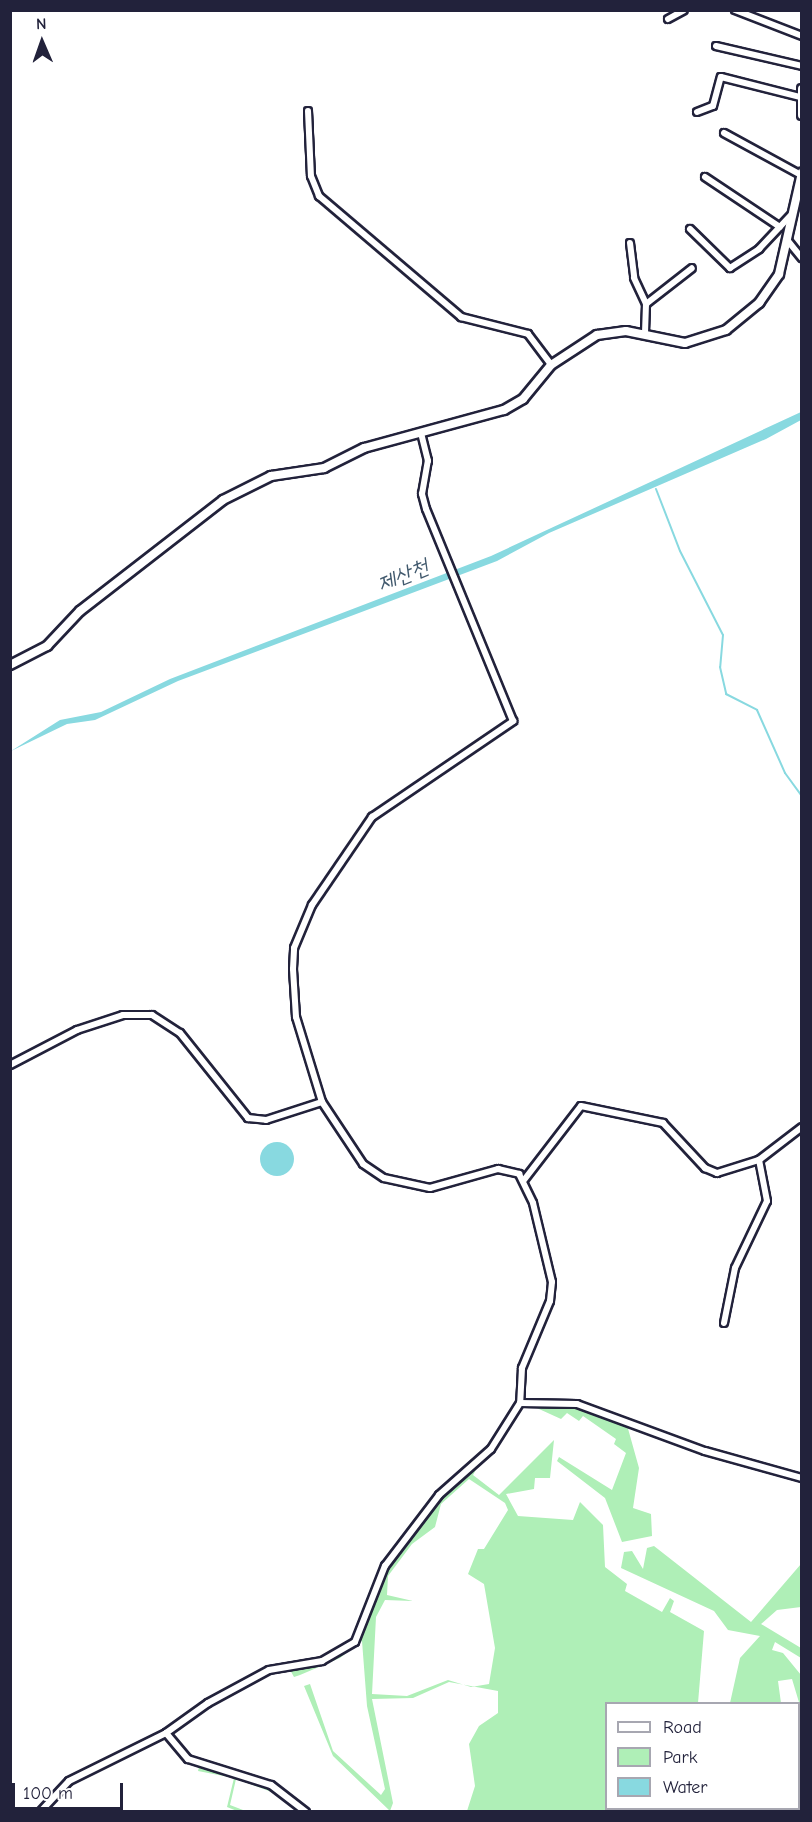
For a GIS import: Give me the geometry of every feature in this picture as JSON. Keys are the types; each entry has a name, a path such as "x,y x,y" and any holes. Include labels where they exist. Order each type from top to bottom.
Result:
{"street":[{"path":"668,19 684,10"},
{"path":"735,10 801,36"},
{"path":"716,46 801,66"},
{"path":"697,112 712,106 721,77 801,93 801,115"},
{"path":"308,111 311,176 320,196 461,317 528,334 551,365"},
{"path":"10,665 47,646 80,610 222,500 272,476 331,466 364,448 512,406 551,365 597,335 645,334 685,343 726,330 772,286 788,240 790,216 801,174 724,133"},
{"path":"705,177 780,227"},
{"path":"690,229 730,268 790,216"},
{"path":"788,240 801,258"},
{"path":"630,243 634,278 646,304 645,334"},
{"path":"646,304 692,268"},
{"path":"40,1812 76,1776 166,1733 263,1673 322,1661 355,1642 385,1566 439,1495 491,1449 520,1403 522,1368 550,1301 552,1282 524,1179 514,1171 498,1169 438,1188 393,1182 363,1164 322,1102 298,1025 293,954 312,905 372,817 513,721 422,498 428,461 421,433"},
{"path":"10,1065 77,1030 123,1015 147,1014 180,1033 248,1118 266,1120 322,1102"},
{"path":"524,1179 585,1105 663,1123 705,1168 717,1173 759,1160 801,1127"},
{"path":"724,1323 735,1268 767,1202 759,1160"},
{"path":"520,1403 577,1404 728,1458 801,1478"},
{"path":"166,1733 188,1759 271,1785 306,1812"}],"green space":[{"path":"528,1404 577,1406 627,1425 639,1468 633,1508 651,1514 652,1536 622,1542 605,1498 557,1461 559,1457 612,1490 626,1453 614,1444 616,1439 583,1416 579,1421 567,1413 561,1419"},
{"path":"554,1440 550,1478 535,1478 534,1489 506,1494 518,1516 573,1520 580,1502 603,1525 605,1567 627,1584 625,1591 662,1612 670,1598 674,1601 670,1612 704,1631 698,1702 605,1702 605,1810 627,1811 467,1811 475,1786 469,1744 479,1726 498,1713 498,1691 474,1687 489,1684 495,1648 484,1584 468,1574 478,1549 484,1549 508,1510 505,1503 469,1479 441,1504 435,1527 412,1544 388,1576 387,1595 413,1601 385,1600 376,1617 372,1694 407,1696 448,1680 463,1685 449,1682 413,1698 372,1699 393,1803 390,1811 333,1756 304,1686 310,1684 333,1751 381,1795 385,1789 367,1706 362,1641 340,1658 300,1675 294,1677 289,1668 323,1663 356,1643 391,1562 441,1497 479,1464 473,1475 499,1495"},
{"path":"654,1546 751,1622 801,1564 801,1607 777,1610 761,1624 801,1648 801,1658 775,1642 772,1650 783,1653 801,1675 801,1709 792,1679 778,1681 781,1702 730,1702 740,1658 760,1636 728,1630 714,1611 621,1568 624,1552 632,1551 643,1569 647,1548"},
{"path":"199,1767 263,1783 285,1797 236,1779 230,1805 243,1810 237,1811 227,1807 234,1778 198,1771"}],"water":[{"path":"801,412 801,420 766,439 549,533 497,561 178,681 95,720 67,724 11,751 60,720 101,712 170,679 491,556"},
{"path":"277,1142 289,1147 294,1159 289,1171 277,1176 265,1171 260,1159 265,1147"}],"waterway":[{"path":"656,489 680,551 723,635 720,667 726,694 757,710 785,773 802,796"}],"water label":[{"name":"제산천","path":"403,576"}]}
